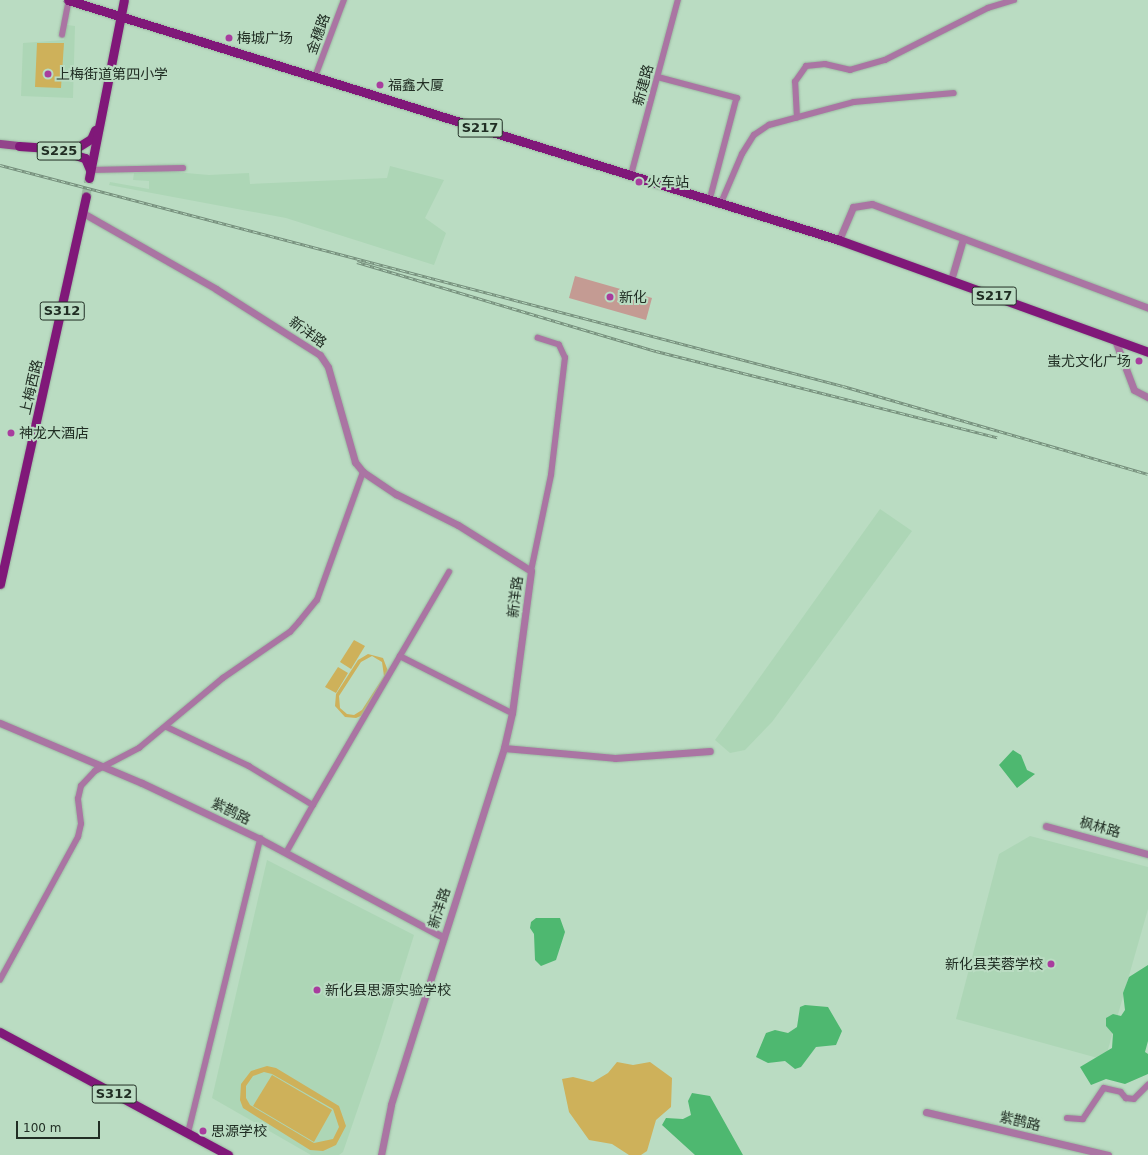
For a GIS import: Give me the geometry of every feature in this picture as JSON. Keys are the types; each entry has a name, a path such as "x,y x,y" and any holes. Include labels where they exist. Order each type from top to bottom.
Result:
{"main road":[{"path":"69,0 119,16"},
{"path":"90,174 119,16 120,0"},
{"path":"119,16 124,0"},
{"name":"S217","path":"119,16 839,240 1148,352"},
{"path":"0,144 64,149 78,147 91,139 101,120"},
{"name":"S225","path":"19,146 70,152 85,158 90,174"},
{"name":"上梅西路","path":"0,584 86,196"},
{"name":"S312","path":"0,1032 228,1155"}],"street":[{"path":"62,35 69,0"},
{"name":"金穗路","path":"315,77 344,0"},
{"name":"新建路","path":"631,175 678,0"},
{"path":"797,118 795,82 806,66 825,64 850,70 885,60 988,8 1014,0"},
{"path":"658,77 736,98 710,200"},
{"path":"721,203 742,154 754,135 769,125 854,102 954,93"},
{"path":"90,174 183,168"},
{"path":"839,240 853,207 872,204 1148,308"},
{"name":"新洋路","path":"83,213 216,289 320,355 328,367 355,462 363,472 396,494 458,525 532,571 512,714 504,748 443,937 391,1106 380,1155"},
{"path":"951,280 963,238"},
{"path":"532,571 551,475 565,358 559,345 538,338"},
{"path":"1115,340 1134,390 1148,397"},
{"path":"0,980 78,837 81,824 78,799 81,786 104,766 139,748 223,678 290,632 317,600 363,472"},
{"path":"286,853 449,572"},
{"path":"400,656 512,714"},
{"name":"紫鹊路","path":"0,723 104,766 260,839 443,937"},
{"path":"166,727 249,766 313,805"},
{"path":"504,748 615,758 710,751"},
{"name":"枫林路","path":"1046,826 1148,854"},
{"path":"188,1133 260,839"},
{"path":"1067,1118 1083,1119 1104,1088 1121,1092 1126,1098 1134,1099 1148,1085"},
{"name":"紫鹊路","path":"926,1112 1108,1155"}],"shaded area":[{"name":"上梅街道第四小学","path":"67,25 75,26 73,98 21,96 23,43 64,40"},
{"path":"37,43 64,43 61,88 35,87"},
{"path":"390,166 444,180 425,218 446,233 434,265 286,218 109,185 110,182 149,189 149,181 133,180 134,173 163,171 209,175 249,173 250,184 387,178"},
{"path":"880,509 912,531 772,722 745,750 730,753 715,740"},
{"path":"354,640 365,646 351,669 340,662"},
{"path":"368,654 383,658 388,671 363,715 356,718 345,717 335,706 336,694 358,660","holes":["372,656 382,662 384,676 362,710 354,715 347,714 340,708 339,696 361,662"]},
{"path":"338,667 348,673 336,693 325,687"},
{"path":"1013,750 1021,755 1027,770 1035,774 1017,788 999,765"},
{"name":"新化县芙蓉学校","path":"1030,836 1148,867 1148,909 1105,1060 956,1019 999,854"},
{"name":"新化县思源实验学校","path":"267,860 414,935 380,1044 343,1152 339,1155 311,1155 212,1098"},
{"path":"536,918 560,918 565,932 556,960 541,966 535,960 534,934 530,928 531,922"},
{"path":"1148,965 1148,1041 1145,1052 1148,1054 1148,1074 1125,1084 1106,1079 1091,1085 1080,1067 1112,1048 1113,1034 1106,1026 1106,1018 1113,1014 1121,1016 1125,1010 1123,993 1129,977"},
{"path":"805,1005 828,1007 842,1031 836,1045 816,1047 801,1067 795,1069 785,1061 768,1063 756,1057 766,1033 775,1030 788,1033 797,1027 800,1007"},
{"path":"617,1062 633,1065 650,1062 672,1078 671,1107 656,1120 647,1151 641,1155 629,1155 612,1144 589,1140 569,1112 562,1079 573,1077 593,1082 608,1073"},
{"path":"267,1066 276,1068 339,1106 346,1126 336,1145 323,1151 310,1150 243,1108 240,1100 241,1084 251,1071","holes":["264,1072 272,1074 333,1109 339,1127 333,1139 314,1143 250,1105 246,1098 246,1086 253,1076"]},
{"path":"272,1075 332,1110 314,1142 253,1106"},
{"path":"692,1093 710,1096 743,1155 695,1155 662,1125 666,1118 683,1119 691,1115 688,1101"}],"building":[{"path":"575,276 652,298 646,320 569,298"}],"tunnel":[{"path":"86,196 89,178"}],"railway":[{"path":"0,165 843,386 1148,474"},
{"path":"357,262 656,351 997,437"}],"place":[{"name":"梅城广场","path":"229,38"},
{"name":"上梅街道第四小学","path":"48,74"},
{"name":"福鑫大厦","path":"380,85"},
{"name":"火车站","path":"639,182"},
{"name":"新化","path":"610,297"},
{"name":"蚩尤文化广场","path":"1139,361"},
{"name":"神龙大酒店","path":"11,433"},
{"name":"新化县芙蓉学校","path":"1051,964"},
{"name":"新化县思源实验学校","path":"317,990"},
{"name":"思源学校","path":"203,1131"}]}
